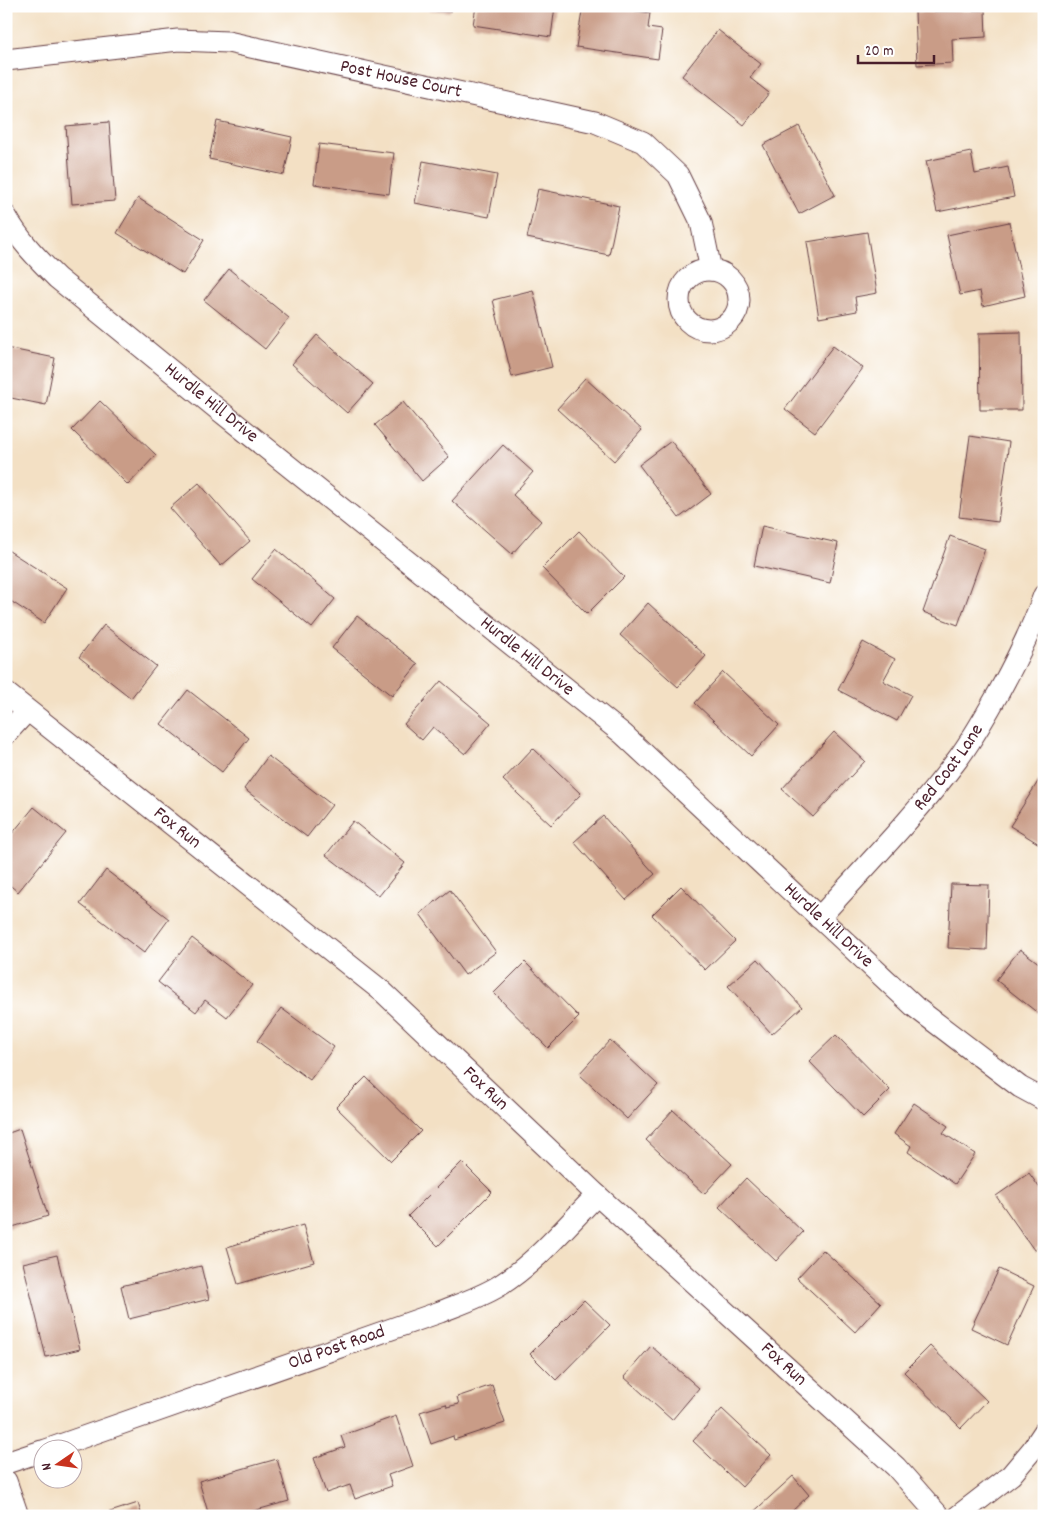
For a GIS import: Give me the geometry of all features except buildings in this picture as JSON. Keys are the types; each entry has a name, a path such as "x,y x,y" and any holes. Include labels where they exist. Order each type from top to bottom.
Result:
{"street":[{"name":"Post House Court","path":"6,60 178,40 228,42 595,122 643,142 678,176 701,222 711,270"},
{"name":"Hurdle Hill Drive","path":"6,216 33,254 57,278 624,734 914,1007 1020,1087 1044,1100"},
{"name":"Red Coat Lane","path":"819,918 914,812 958,759 982,723 1010,672 1044,595"},
{"name":"Fox Run","path":"6,693 383,992 597,1195 896,1468 939,1516"},
{"path":"6,734 27,711"},
{"name":"Old Post Road","path":"73,1440 440,1312 474,1298 499,1286 526,1267 597,1195"},
{"path":"958,1516 1012,1475 1044,1432"},
{"name":"Old Post Road","path":"6,1463 32,1454"},
{"path":"6,1481 18,1516"}]}
